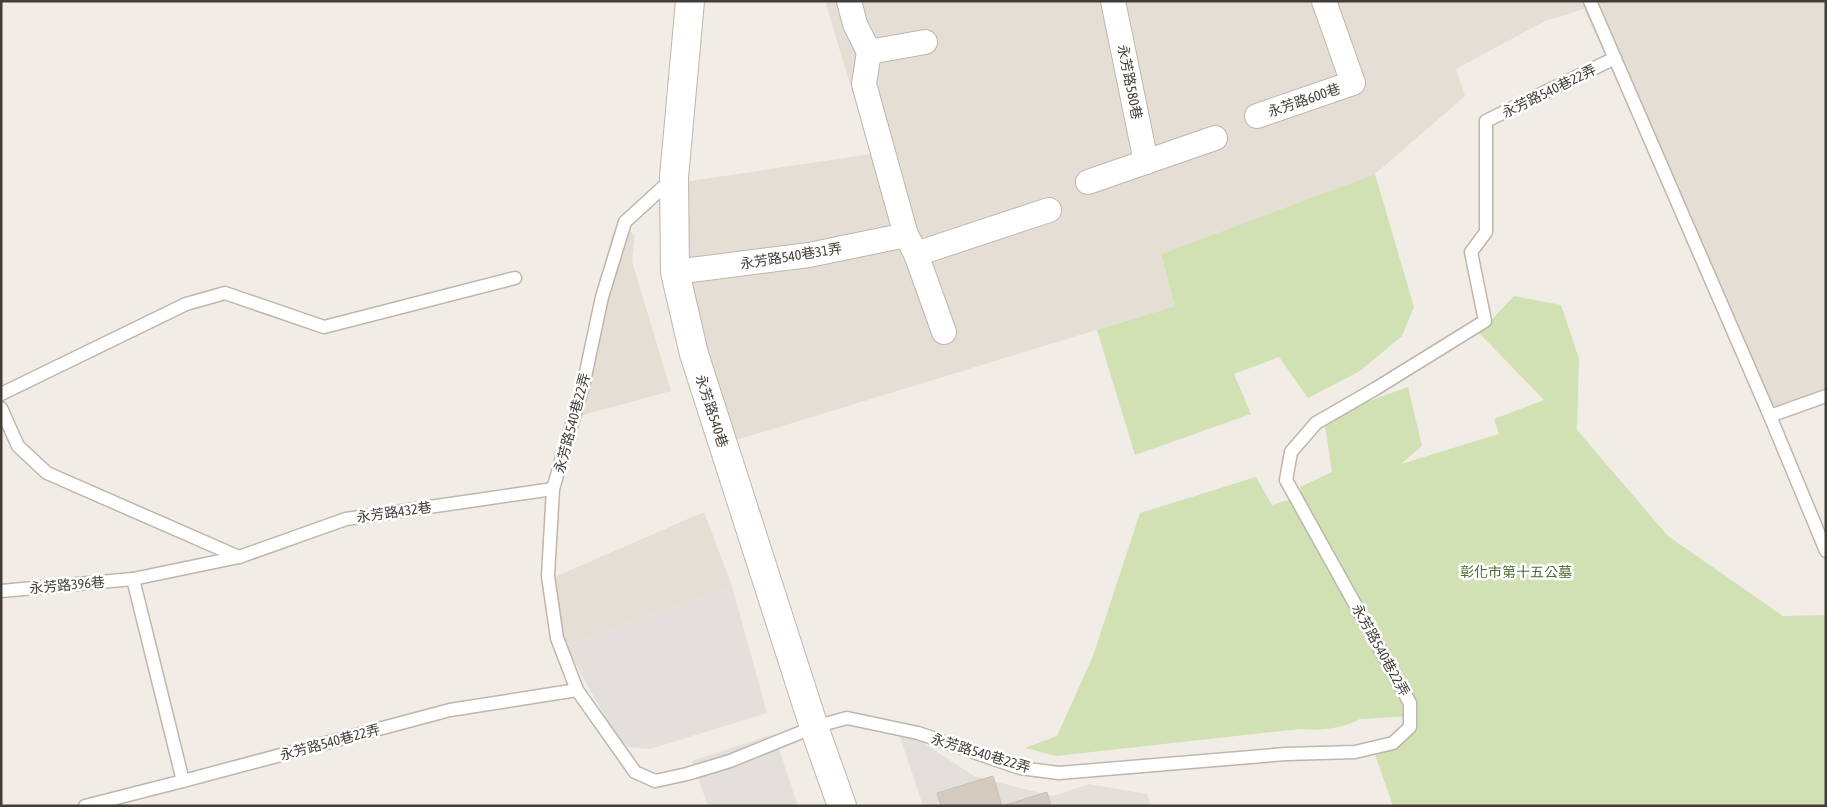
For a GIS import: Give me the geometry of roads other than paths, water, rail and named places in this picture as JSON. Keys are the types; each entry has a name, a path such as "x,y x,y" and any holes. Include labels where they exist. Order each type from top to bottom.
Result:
{"street":[{"name":"永芳路540巷","path":"690,1 674,178 675,272 694,354 814,727 842,806"},
{"path":"849,1 855,24 869,52 864,84 911,245 944,332"},
{"name":"永芳路580巷","path":"1114,1 1146,162"},
{"name":"永芳路600巷","path":"1257,116 1353,82 1324,1"},
{"path":"869,52 925,42"},
{"path":"1088,182 1215,138"},
{"name":"永芳路540巷31弄","path":"675,272 809,254 911,245 1050,210"}],"lane":[{"path":"1590,1 1770,416 1826,551"},
{"name":"永芳路540巷22弄","path":"674,178 624,222 602,297 583,386 553,489 548,576 557,638 577,690 635,772 655,781 687,774 730,760 814,727 847,718 918,733 1020,768 1059,773 1286,754 1355,752 1393,743 1410,727 1410,703 1286,480 1291,452 1316,423 1485,321 1470,252 1486,232 1486,121 1615,58"},
{"path":"1,394 186,304 224,293 324,327 515,278"},
{"path":"1770,416 1826,396"},
{"path":"1,408 18,446 47,473 239,556"},
{"name":"永芳路432巷","path":"133,579 239,556 346,518 553,489"},
{"path":"133,579 183,781"},
{"name":"永芳路396巷","path":"1,591 133,579"},
{"name":"永芳路540巷22弄","path":"85,806 450,710 577,690"}],"park label":[{"name":"彰化市第十五公墓","path":"1516,572"}]}
